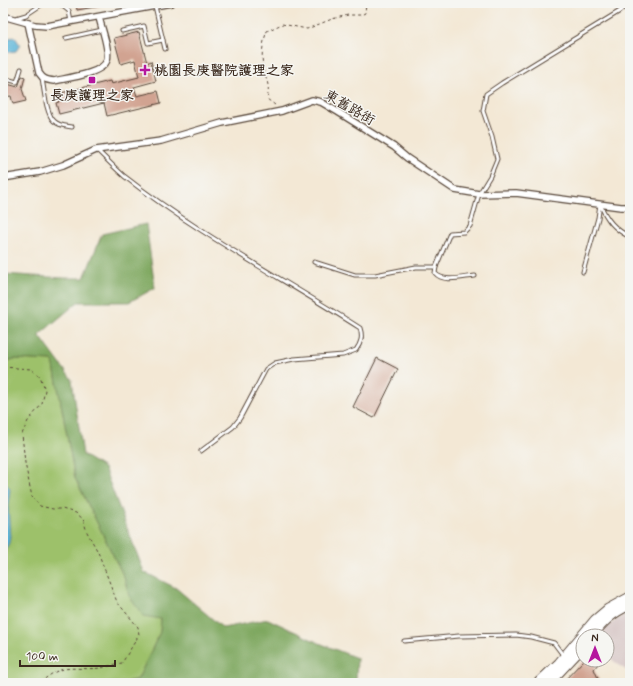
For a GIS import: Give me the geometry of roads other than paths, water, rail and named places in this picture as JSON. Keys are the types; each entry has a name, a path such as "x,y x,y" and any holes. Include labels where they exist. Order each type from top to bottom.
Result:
{"main road":[{"path":"538,683 595,620 608,609 630,597"},
{"path":"598,628 616,611 630,605"},
{"path":"549,683 575,655"}],"street":[{"path":"3,16 35,25 47,26 171,3"},
{"path":"28,23 39,73 42,78 54,81 98,71 104,66 107,60 107,52 99,17"},
{"name":"東舊路街","path":"3,178 40,172 63,165 96,150 161,141 222,123 282,111 312,100 321,102 394,148 455,190 479,194 516,193 621,208 630,207"}],"lane":[{"path":"37,8 38,3"},
{"path":"13,19 26,15 44,3"},
{"path":"59,3 69,10 70,22"},
{"path":"475,276 443,279 438,277 435,273 450,233 464,232 470,226 479,194 490,176 497,158 492,137 483,111 486,94 620,11 628,3"},
{"path":"154,6 165,49"},
{"path":"122,31 144,26 148,43 163,40"},
{"path":"66,38 102,30"},
{"path":"3,78 17,82 21,69"},
{"path":"42,78 49,115 54,121 62,126 72,127"},
{"path":"96,150 124,175 198,229 360,328 362,334 361,344 356,350 343,355 294,359 275,363 266,369 240,418 233,427 202,451"},
{"path":"600,204 606,218 621,233 630,237"},
{"path":"583,272 598,218 600,204"},
{"path":"314,262 355,275 375,275 416,267 436,267"},
{"path":"404,641 459,636 516,635 554,643 564,656"}],"water":[{"path":"3,33 9,38 15,37 20,45 16,51 3,51"},
{"path":"3,478 10,489 8,506 10,536 9,543 3,554"}],"place":[{"name":"桃園長庚醫院護理之家","path":"145,70"},
{"name":"長庚護理之家","path":"92,80"}]}
